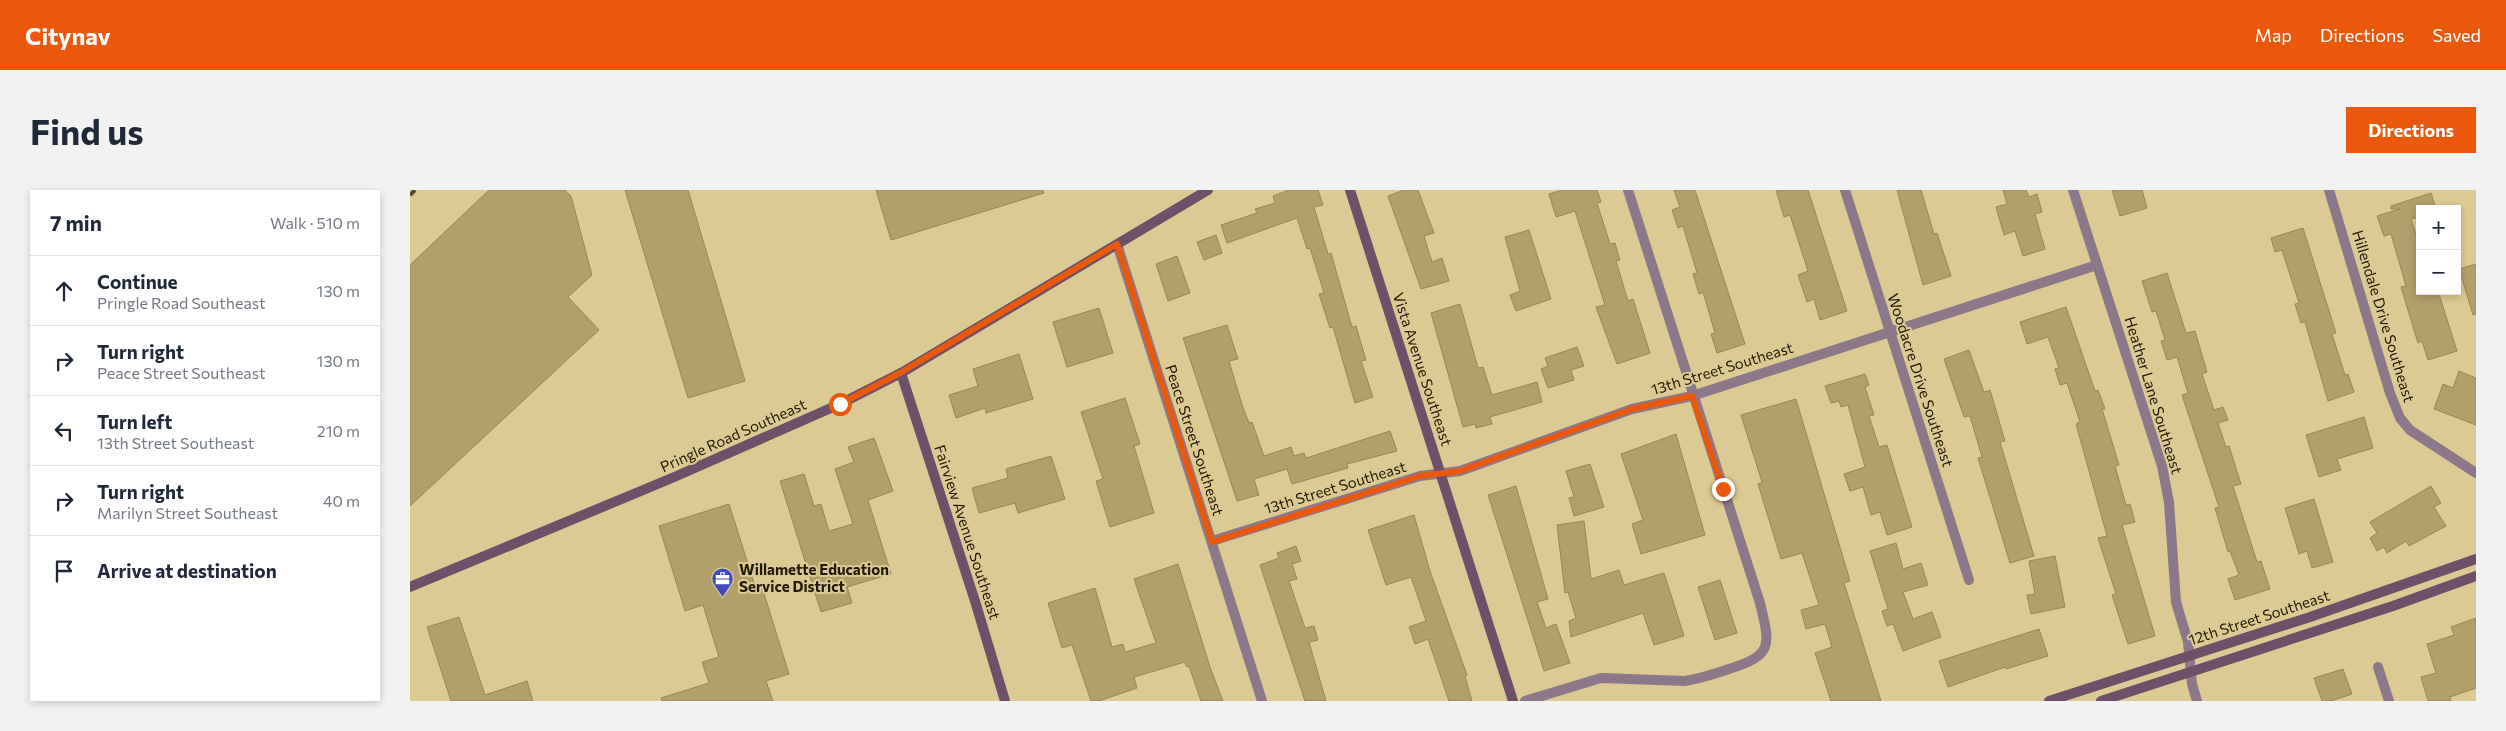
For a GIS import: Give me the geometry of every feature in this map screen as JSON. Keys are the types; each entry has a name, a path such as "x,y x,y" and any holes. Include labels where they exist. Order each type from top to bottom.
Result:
{"street":[{"name":"Pringle Road Southeast","path":"410,587 738,450 840,404 900,373 1208,190"},
{"name":"Vista Avenue Southeast","path":"1350,190 1513,701"},
{"path":"1525,701 1601,678 1684,681 1698,679 1754,662 1761,655 1767,643 1766,628 1760,602 1692,396 1628,190"},
{"name":"Woodacre Drive Southeast","path":"1845,190 1969,580"},
{"name":"Heather Lane Southeast","path":"2073,190 2162,466 2169,502 2176,602 2188,642 2190,672 2197,701"},
{"name":"Hillendale Drive Southeast","path":"2332,191 2390,393 2400,418 2410,430 2476,473"},
{"name":"Peace Street Southeast","path":"1117,244 1262,701"},
{"name":"13th Street Southeast","path":"1212,542 1420,476 1460,471 1632,409 1692,396 1890,330 2097,265"},
{"name":"Fairview Avenue Southeast","path":"900,373 972,592 1005,701"},
{"name":"12th Street Southeast","path":"2049,701 2310,617 2476,559"},
{"name":"12th Street Southeast","path":"2101,701 2393,606 2476,576"},
{"path":"2378,667 2389,701"}],"building":[{"path":"489,190 565,190 571,196 592,275 568,297 599,330 410,506 410,265"},
{"path":"625,190 688,190 745,381 688,398"},
{"path":"876,190 1043,190 1044,193 891,240"},
{"path":"1289,190 1318,190 1323,205 1314,207 1328,254 1331,253 1352,327 1356,326 1366,360 1361,361 1373,397 1355,403 1333,327 1330,328 1319,294 1324,293 1310,248 1307,249 1297,218 1227,243 1221,225 1257,213 1255,209 1275,203 1273,196"},
{"path":"1404,190 1418,190 1434,233 1424,236 1432,262 1442,258 1449,281 1421,289 1388,196"},
{"path":"1562,190 1597,190 1601,202 1597,203 1610,244 1615,243 1620,260 1616,261 1628,301 1633,299 1650,353 1617,364 1596,307 1605,305 1575,211 1556,217 1549,194"},
{"path":"1674,190 1695,190 1745,344 1717,353 1711,334 1715,333 1703,292 1699,294 1693,274 1697,273 1683,226 1678,228 1672,210 1680,207"},
{"path":"1776,190 1808,190 1847,311 1820,320 1814,299 1807,302 1798,275 1808,271 1790,215 1784,217"},
{"path":"1897,190 1921,190 1934,234 1937,233 1951,276 1923,285"},
{"path":"2003,190 2026,190 2029,197 2037,194 2042,212 2035,214 2045,249 2023,256 2015,231 2004,235 1996,207 2007,204"},
{"path":"2112,190 2142,190 2147,208 2120,216"},
{"path":"2431,193 2435,205 2416,205 2416,218 2411,219 2416,235 2416,295 2439,295 2457,351 2428,360 2422,341 2418,343 2401,287 2406,286 2391,234 2384,236 2377,216 2400,209 2391,209 2391,206"},
{"path":"2303,228 2336,333 2332,334 2345,375 2348,374 2354,392 2328,401 2305,322 2301,323 2295,304 2299,303 2282,250 2275,252 2271,238"},
{"path":"1529,230 1551,299 1516,311 1510,295 1520,291 1505,237"},
{"path":"1216,235 1222,253 1204,260 1197,242"},
{"path":"1177,256 1190,293 1168,301 1156,264"},
{"path":"2476,264 2476,314 2473,315 2461,276 2461,268"},
{"path":"2167,273 2186,333 2195,331 2207,372 2202,374 2214,410 2223,407 2228,420 2218,423 2226,447 2229,446 2241,484 2233,486 2257,562 2261,561 2270,589 2235,600 2228,579 2239,575 2230,551 2228,552 2215,508 2219,507 2182,395 2188,393 2177,357 2167,360 2161,341 2165,340 2156,311 2152,312 2142,281"},
{"path":"1460,304 1478,368 1483,367 1492,395 1537,382 1542,402 1490,417 1492,424 1476,428 1475,424 1463,427 1431,313"},
{"path":"2066,307 2095,391 2098,390 2105,409 2102,409 2119,465 2115,466 2126,505 2130,504 2135,522 2122,525 2155,636 2128,644 2112,595 2116,594 2098,538 2107,536 2076,424 2080,422 2067,383 2060,385 2055,369 2059,368 2048,337 2027,344 2020,322"},
{"path":"1099,308 1113,353 1067,367 1053,322"},
{"path":"1227,325 1238,359 1229,361 1242,405 1249,423 1252,422 1264,456 1291,447 1294,456 1304,453 1306,458 1390,431 1397,451 1347,464 1348,468 1292,484 1287,469 1254,479 1259,495 1237,501 1183,338"},
{"path":"1577,347 1584,366 1571,370 1574,380 1548,388 1541,369 1548,366 1545,358"},
{"path":"1969,350 1984,392 1990,390 2005,441 2000,442 2034,556 2010,563 1978,458 1982,457 1970,416 1964,417 1944,359"},
{"path":"1019,354 1033,399 986,413 985,408 956,418 949,395 978,386 973,369"},
{"path":"2459,371 2476,378 2476,425 2434,409 2443,384 2453,388"},
{"path":"1865,374 1869,385 1865,387 1874,415 1869,416 1879,447 1887,445 1912,527 1887,535 1880,512 1871,515 1863,487 1850,491 1844,474 1865,467 1848,405 1841,407 1839,401 1831,403 1825,386"},
{"path":"1125,398 1140,444 1134,446 1154,513 1110,527 1096,481 1103,479 1081,412"},
{"path":"1796,399 1850,581 1844,583 1881,701 1831,701 1815,653 1832,647 1825,624 1806,629 1801,610 1819,605 1802,553 1781,559 1758,484 1762,482 1741,415"},
{"path":"2364,417 2373,448 2337,459 2341,470 2319,477 2306,435"},
{"path":"1676,434 1705,535 1641,554 1632,524 1643,520 1621,454"},
{"path":"874,438 893,491 868,500 891,574 847,587 852,603 821,612 780,481 804,474 814,506 821,504 829,531 853,524 835,469 854,462 848,447"},
{"path":"1051,456 1065,499 1018,513 1015,503 979,513 972,488 1008,478 1006,469"},
{"path":"1590,464 1604,507 1574,516 1569,498 1574,497 1566,471"},
{"path":"1516,486 1548,599 1537,602 1546,628 1556,624 1570,663 1544,671 1488,495"},
{"path":"2431,486 2441,503 2434,507 2446,526 2409,546 2406,541 2387,553 2384,547 2377,551 2370,538 2377,533 2370,522"},
{"path":"2314,499 2333,562 2312,568 2307,551 2299,554 2285,508"},
{"name":"Willamette Education Service District","path":"729,504 756,589 762,587 789,674 766,681 773,701 662,701 661,698 709,683 702,662 719,657 703,605 685,611 659,526"},
{"path":"1414,515 1430,571 1467,675 1465,676 1472,701 1449,701 1428,639 1415,644 1409,627 1426,621 1411,577 1386,585 1368,530"},
{"path":"1584,521 1591,579 1619,570 1624,585 1664,573 1684,636 1654,645 1643,613 1571,637 1569,621 1576,618 1568,592 1565,593 1557,525"},
{"path":"1896,543 1903,569 1921,563 1928,585 1903,592 1913,619 1932,612 1941,637 1903,651 1893,624 1887,626 1882,611 1888,609 1870,551"},
{"path":"1296,546 1301,561 1292,564 1297,579 1289,581 1305,628 1314,626 1318,640 1309,642 1326,701 1305,701 1260,565 1279,558 1277,553"},
{"path":"2055,556 2065,607 2031,614 2027,595 2035,594 2029,561"},
{"path":"1178,564 1210,667 1223,701 1201,701 1189,666 1187,667 1185,662 1134,677 1137,688 1099,701 1091,701 1072,645 1062,648 1048,603 1095,588 1112,647 1123,644 1125,652 1156,643 1134,579"},
{"path":"1720,580 1737,633 1715,640 1698,587"},
{"path":"459,617 485,695 527,681 533,701 451,701 427,627"},
{"path":"2476,618 2476,688 2450,697 2451,701 2428,701 2421,677 2436,673 2427,644 2454,635 2451,627"},
{"path":"2039,629 2048,656 2006,669 2005,667 1948,687 1939,661"},
{"path":"2343,669 2352,694 2331,701 2322,701 2314,678"}],"railway":[{"path":"410,195 415,190"}],"place":[{"name":"Willamette Education Service District","path":"723,597"}],"route":[{"path":"840,404 900,373 1117,244 1212,542 1420,476 1460,471 1632,409 1692,396 1723,489"}]}
